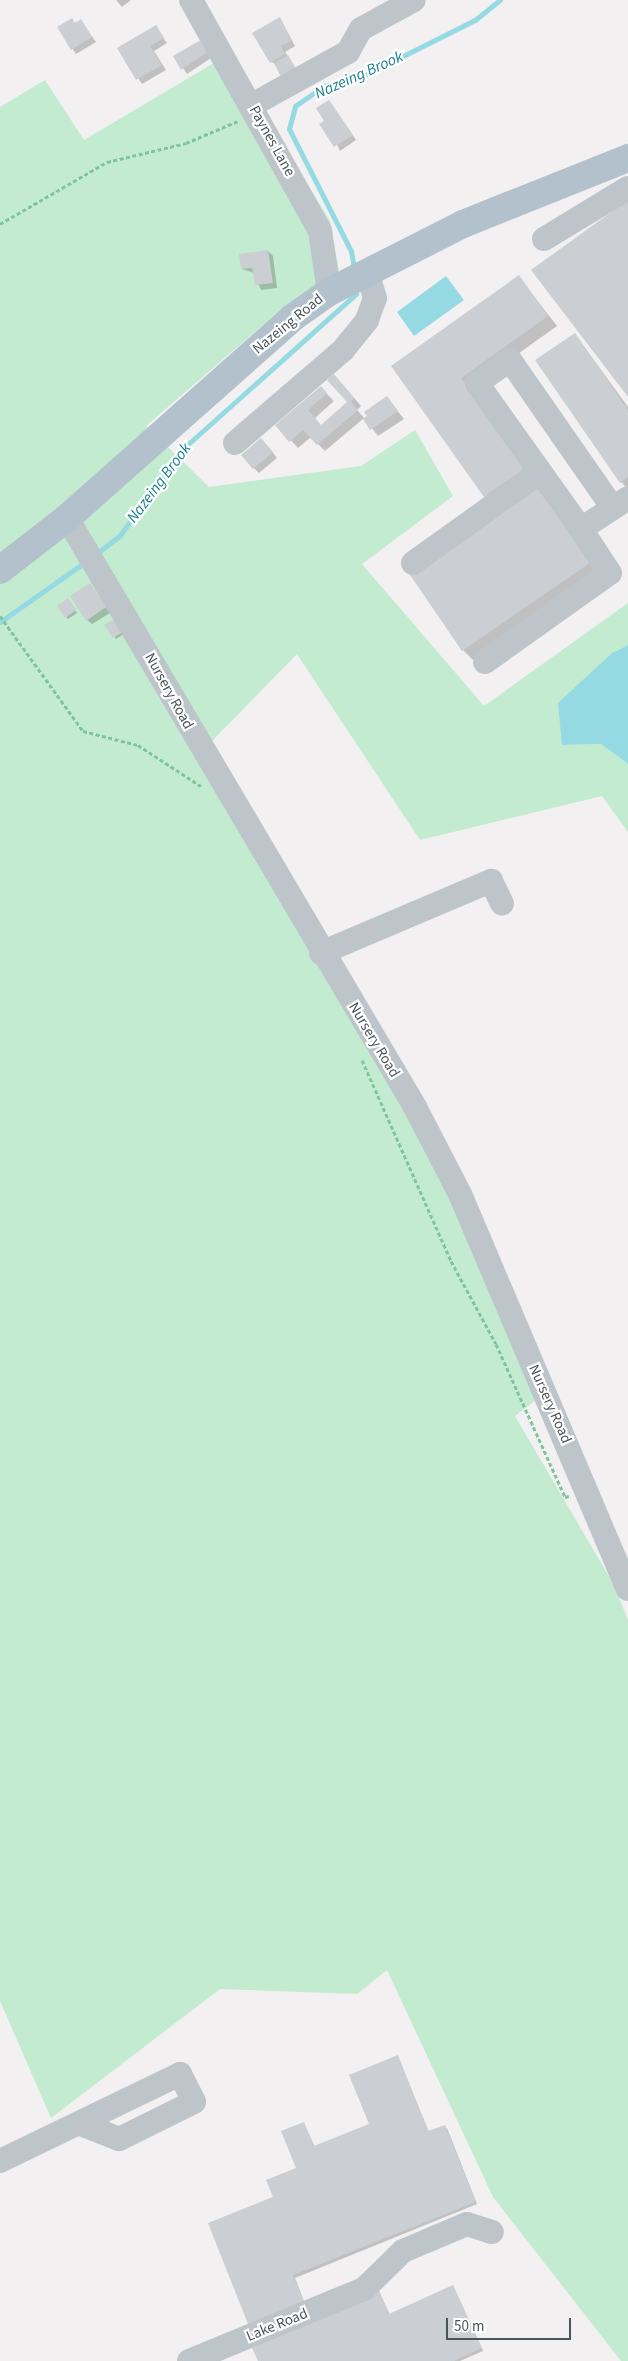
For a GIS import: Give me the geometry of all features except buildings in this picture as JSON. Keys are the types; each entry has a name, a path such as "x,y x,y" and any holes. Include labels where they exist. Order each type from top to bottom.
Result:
{"main road":[{"name":"Nazeing Road","path":"0,570 67,518 256,349 329,292 471,221 628,158"}],"street":[{"name":"Paynes Lane","path":"191,0 254,109 320,231 329,292"},
{"path":"254,109 348,52 360,29 414,0"},
{"path":"544,239 628,188"},
{"path":"235,443 343,350 367,320 375,298 368,271"},
{"path":"485,662 610,573 477,383 510,360 621,503 581,530"},
{"path":"413,563 540,472"},
{"name":"Nursery Road","path":"67,518 93,556 321,953 414,1107 460,1194 589,1492 628,1589"},
{"path":"321,953 490,881 502,904"},
{"path":"0,2161 81,2124"},
{"name":"Lake Road","path":"189,2361 364,2289 403,2251 467,2224 492,2232"}],"path":[{"path":"0,224 107,162 186,143 254,109"},
{"path":"0,616 83,731 138,745 207,794"},
{"path":"358,1052 451,1261 496,1344 565,1497 589,1492"}],"green space":[{"path":"229,54 330,221 339,270 287,304 146,426 209,487 361,466 415,430 453,496 362,564 484,706 628,603 628,645 612,653 562,745 601,744 628,764 628,832 602,796 420,840 297,654 209,744 553,1387 515,1416 614,1585 628,1620 628,2361 621,2361 493,2197 387,1970 357,1994 220,1989 51,2118 0,2001 0,107 45,80 84,140"}],"water":[{"path":"446,276 464,300 414,336 397,312"},
{"path":"628,645 628,764 601,744 562,745 558,703 612,653"}],"waterway":[{"name":"Nazeing Brook","path":"354,268 351,251 289,129 295,106 324,86 367,74 475,20 500,0"},
{"name":"Nazeing Brook","path":"96,554 120,535 187,445 356,294"},
{"name":"Nazeing Brook","path":"0,622 85,562"}]}
